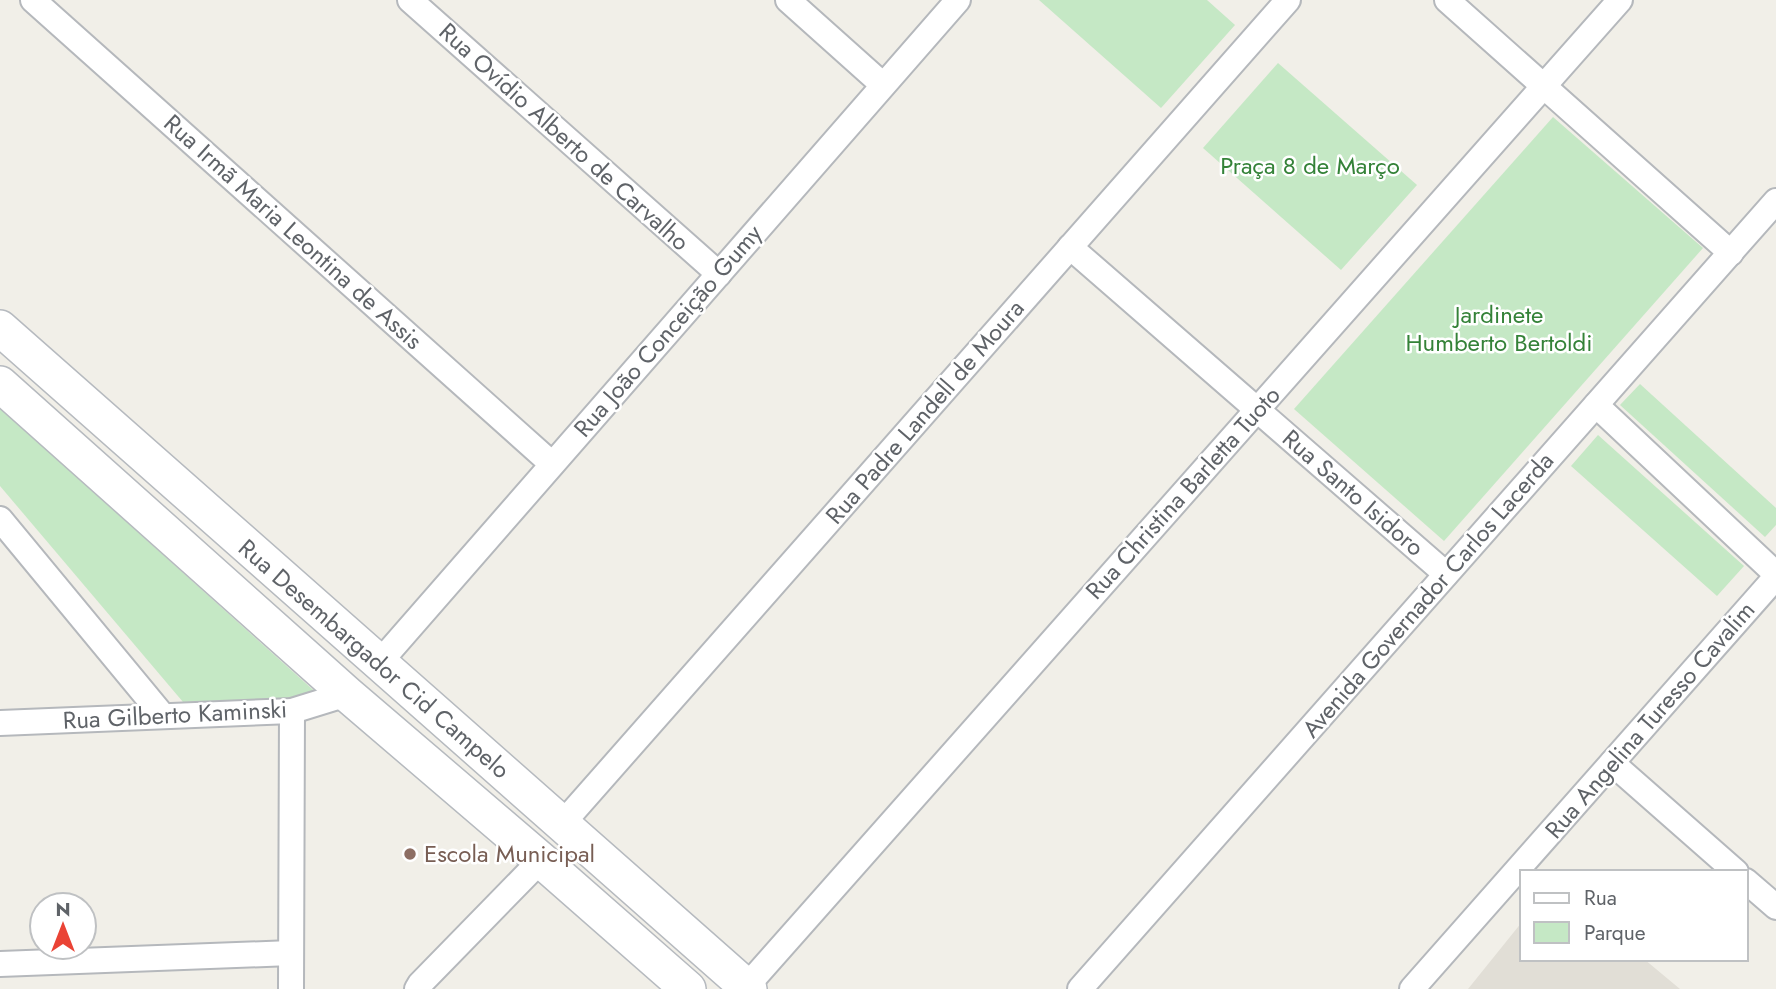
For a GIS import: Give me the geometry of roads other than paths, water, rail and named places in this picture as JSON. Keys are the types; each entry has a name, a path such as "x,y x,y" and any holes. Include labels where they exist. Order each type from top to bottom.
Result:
{"main road":[{"name":"Rua Desembargador Cid Campelo","path":"0,328 748,988"},
{"name":"Rua Desembargador Cid Campelo","path":"0,384 347,694 688,989"},
{"path":"347,694 379,663"}],"street":[{"name":"Rua Irmã Maria Leontina de Assis","path":"33,0 552,464"},
{"name":"Rua Ovídio Alberto de Carvalho","path":"410,0 719,274"},
{"path":"788,0 883,85"},
{"name":"Rua João Conceição Gumy","path":"379,663 958,0"},
{"name":"Rua Padre Landell de Moura","path":"562,824 1288,0"},
{"path":"1447,0 1731,253"},
{"name":"Rua Christina Barletta Tuoto","path":"748,988 1620,0"},
{"name":"Avenida Governador Carlos Lacerda","path":"1080,989 1776,201"},
{"name":"Rua Santo Isidoro","path":"1070,247 1446,574"},
{"path":"1596,405 1776,576"},
{"path":"0,519 163,716"},
{"name":"Rua Angelina Turesso Cavalim","path":"1412,989 1776,576"},
{"name":"Rua Gilberto Kaminski","path":"0,723 292,711 347,694"},
{"path":"291,989 292,711"},
{"path":"1612,763 1734,870"},
{"path":"417,989 541,860"},
{"path":"1748,883 1776,907"},
{"path":"0,964 291,953"}],"place":[{"name":"Escola Municipal","path":"410,854"}],"park label":[{"name":"Praça 8 de Março","path":"1310,166"},
{"name":"Jardinete Humberto Bertoldi","path":"1499,329"}]}
